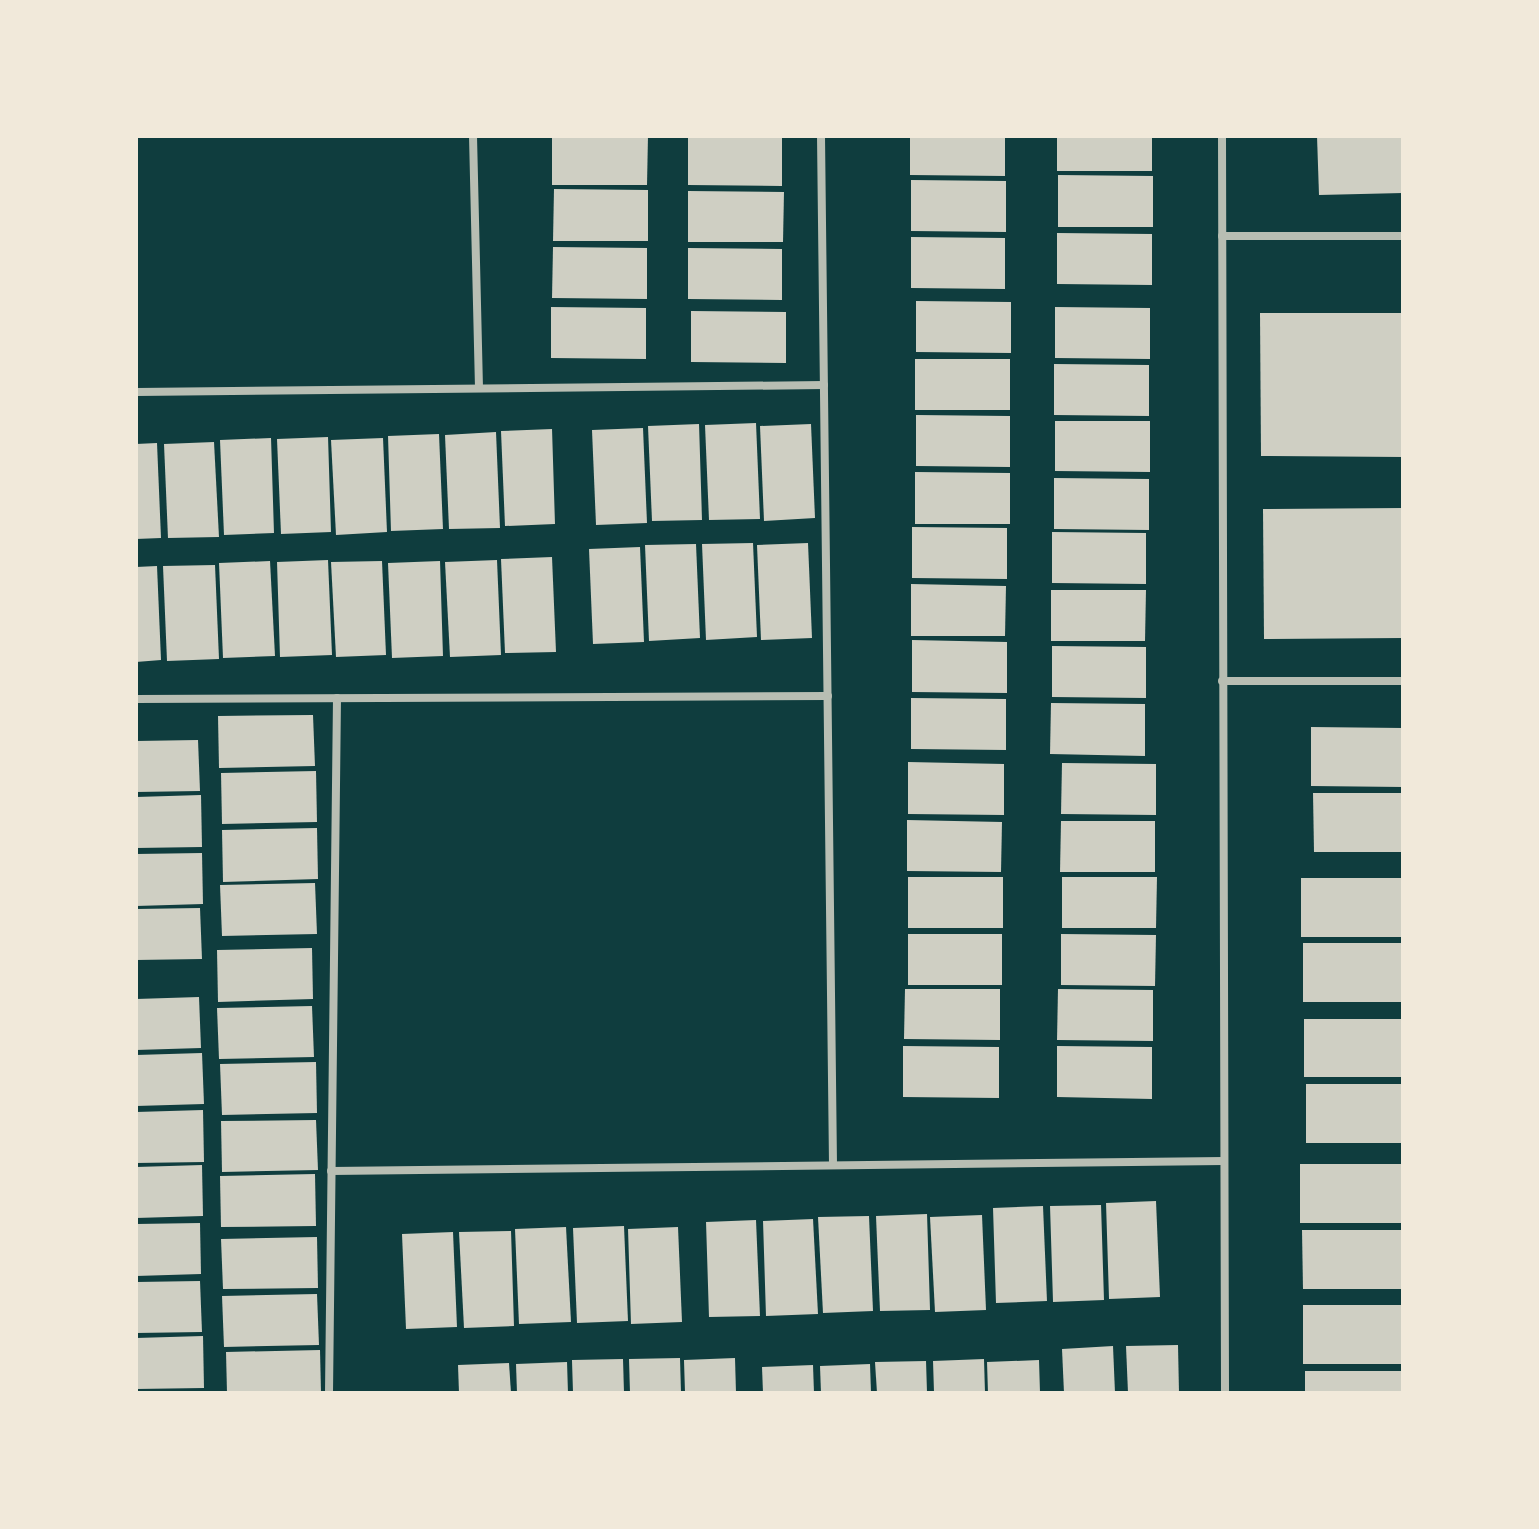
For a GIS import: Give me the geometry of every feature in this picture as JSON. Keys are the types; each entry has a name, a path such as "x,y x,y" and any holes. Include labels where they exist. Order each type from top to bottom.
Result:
{"street":[{"path":"473,136 479,388"},
{"path":"821,136 833,1165"},
{"path":"1222,136 1225,1393"},
{"path":"1222,236 1403,236"},
{"path":"136,392 824,385"},
{"path":"1222,681 1403,681"},
{"path":"136,699 828,696"},
{"path":"329,1393 337,698"},
{"path":"331,1171 1224,1161"}],"building":[{"path":"552,136 648,136 647,185 552,185"},
{"path":"688,136 782,136 782,186 688,185"},
{"path":"910,136 1005,136 1005,176 910,175"},
{"path":"1057,136 1152,136 1152,171 1057,171"},
{"path":"1317,136 1403,136 1403,193 1319,195"},
{"path":"1058,175 1153,176 1153,227 1058,227"},
{"path":"911,180 1006,181 1006,232 911,231"},
{"path":"554,189 648,190 648,241 553,241"},
{"path":"688,191 784,192 783,242 688,242"},
{"path":"1057,233 1152,234 1152,285 1057,284"},
{"path":"911,237 1005,238 1005,289 911,288"},
{"path":"553,247 647,248 647,299 552,298"},
{"path":"688,248 782,249 782,300 688,299"},
{"path":"916,301 1011,302 1011,353 916,352"},
{"path":"551,307 646,308 646,359 551,358"},
{"path":"1055,307 1150,308 1150,359 1055,358"},
{"path":"691,311 786,312 786,363 691,362"},
{"path":"1260,313 1403,313 1403,457 1261,456"},
{"path":"915,359 1010,359 1010,410 915,410"},
{"path":"1054,364 1149,365 1149,416 1054,415"},
{"path":"916,415 1010,416 1010,467 916,466"},
{"path":"1055,421 1150,421 1150,472 1055,471"},
{"path":"756,423 760,519 709,520 705,425"},
{"path":"699,424 702,520 652,521 648,426"},
{"path":"811,424 815,518 764,521 760,426"},
{"path":"643,428 647,523 596,525 592,430"},
{"path":"552,429 555,524 505,526 501,431"},
{"path":"496,432 500,528 449,529 445,435"},
{"path":"439,434 443,529 391,531 388,436"},
{"path":"328,437 331,532 281,534 277,439"},
{"path":"271,438 274,533 224,535 220,440"},
{"path":"383,438 387,532 336,535 331,440"},
{"path":"214,442 219,537 168,538 164,444"},
{"path":"157,443 161,538 136,539 136,444"},
{"path":"915,472 1010,473 1010,524 915,524"},
{"path":"1054,478 1149,479 1149,530 1054,529"},
{"path":"1403,508 1403,638 1264,639 1263,509"},
{"path":"912,527 1007,528 1007,579 912,578"},
{"path":"1052,532 1146,533 1146,584 1052,583"},
{"path":"753,543 757,637 706,640 702,544"},
{"path":"808,543 812,638 761,640 757,545"},
{"path":"696,544 700,638 649,641 645,545"},
{"path":"640,547 644,642 593,644 589,549"},
{"path":"552,557 556,652 505,653 501,559"},
{"path":"328,560 332,655 280,657 277,562"},
{"path":"497,560 501,655 450,657 445,562"},
{"path":"270,561 275,656 223,658 219,563"},
{"path":"382,561 386,655 336,657 331,562"},
{"path":"440,561 443,656 392,658 388,563"},
{"path":"215,565 219,659 167,661 163,566"},
{"path":"157,566 161,660 136,662 136,567"},
{"path":"911,584 1006,586 1005,636 911,636"},
{"path":"1051,590 1146,590 1145,641 1051,641"},
{"path":"912,640 1007,642 1007,693 912,692"},
{"path":"1052,646 1146,647 1146,698 1052,697"},
{"path":"911,698 1006,699 1006,750 911,749"},
{"path":"1051,703 1145,704 1145,756 1050,754"},
{"path":"313,715 315,766 219,768 218,716"},
{"path":"1311,727 1403,728 1403,787 1311,786"},
{"path":"198,740 200,791 136,792 136,741"},
{"path":"908,762 1004,764 1004,815 908,814"},
{"path":"1062,763 1156,764 1156,815 1061,814"},
{"path":"316,771 317,822 222,824 221,773"},
{"path":"1313,793 1403,793 1403,852 1314,852"},
{"path":"201,795 202,847 136,848 136,797"},
{"path":"907,820 1002,822 1001,872 907,871"},
{"path":"1061,821 1155,821 1155,872 1060,872"},
{"path":"317,828 318,879 223,882 222,830"},
{"path":"202,853 203,904 136,906 136,854"},
{"path":"908,877 1003,877 1003,928 908,928"},
{"path":"1062,877 1157,877 1156,928 1062,928"},
{"path":"1301,878 1403,878 1403,937 1301,937"},
{"path":"315,883 317,934 222,936 220,885"},
{"path":"200,908 202,959 136,960 136,909"},
{"path":"908,934 1002,934 1002,985 908,985"},
{"path":"1061,934 1156,935 1155,986 1061,985"},
{"path":"1303,943 1403,943 1403,1002 1303,1002"},
{"path":"312,948 313,999 218,1002 217,950"},
{"path":"905,989 1000,989 1000,1040 904,1039"},
{"path":"1058,989 1153,990 1153,1041 1057,1040"},
{"path":"199,997 201,1048 136,1050 136,999"},
{"path":"312,1006 314,1057 219,1059 217,1008"},
{"path":"1304,1019 1403,1019 1403,1077 1304,1077"},
{"path":"903,1046 999,1047 999,1098 903,1097"},
{"path":"1057,1046 1152,1047 1152,1099 1057,1097"},
{"path":"202,1053 204,1104 136,1106 136,1055"},
{"path":"316,1062 317,1113 222,1115 220,1064"},
{"path":"1306,1084 1403,1084 1403,1143 1306,1143"},
{"path":"203,1110 204,1162 136,1163 136,1112"},
{"path":"316,1120 318,1170 222,1172 221,1121"},
{"path":"1300,1164 1403,1164 1403,1223 1300,1223"},
{"path":"202,1165 203,1216 136,1218 136,1167"},
{"path":"315,1174 316,1226 221,1227 220,1176"},
{"path":"1156,1201 1160,1297 1109,1299 1106,1203"},
{"path":"1101,1205 1104,1300 1053,1302 1050,1206"},
{"path":"1043,1206 1047,1301 996,1303 993,1208"},
{"path":"927,1214 930,1310 880,1311 876,1216"},
{"path":"982,1215 986,1310 935,1312 930,1217"},
{"path":"869,1216 873,1311 823,1313 818,1217"},
{"path":"813,1219 818,1314 766,1316 763,1221"},
{"path":"756,1220 760,1316 709,1317 706,1222"},
{"path":"200,1223 201,1274 136,1276 136,1224"},
{"path":"624,1226 628,1321 577,1323 573,1228"},
{"path":"566,1227 571,1322 519,1324 515,1229"},
{"path":"678,1227 682,1322 631,1324 628,1229"},
{"path":"1302,1230 1403,1230 1403,1289 1303,1289"},
{"path":"511,1231 514,1326 464,1328 459,1232"},
{"path":"453,1232 457,1327 406,1329 402,1234"},
{"path":"317,1237 318,1288 223,1289 221,1239"},
{"path":"200,1281 202,1332 136,1333 136,1282"},
{"path":"317,1294 319,1345 224,1347 222,1296"},
{"path":"1303,1305 1403,1305 1403,1364 1303,1364"},
{"path":"203,1336 204,1388 136,1389 136,1338"},
{"path":"1178,1345 1179,1393 1128,1393 1126,1346"},
{"path":"1113,1346 1115,1393 1064,1393 1062,1349"},
{"path":"320,1350 321,1393 227,1393 226,1352"},
{"path":"680,1358 681,1393 630,1393 629,1359"},
{"path":"735,1358 736,1393 685,1393 684,1360"},
{"path":"623,1359 624,1393 573,1393 572,1360"},
{"path":"984,1359 985,1393 934,1393 933,1361"},
{"path":"1039,1360 1040,1393 988,1393 987,1362"},
{"path":"926,1361 927,1393 877,1393 875,1362"},
{"path":"567,1362 568,1393 517,1393 516,1364"},
{"path":"509,1363 511,1393 459,1393 458,1365"},
{"path":"870,1364 871,1393 821,1393 820,1366"},
{"path":"813,1365 814,1393 763,1393 762,1367"},
{"path":"1305,1371 1403,1371 1403,1393 1305,1393"}]}
